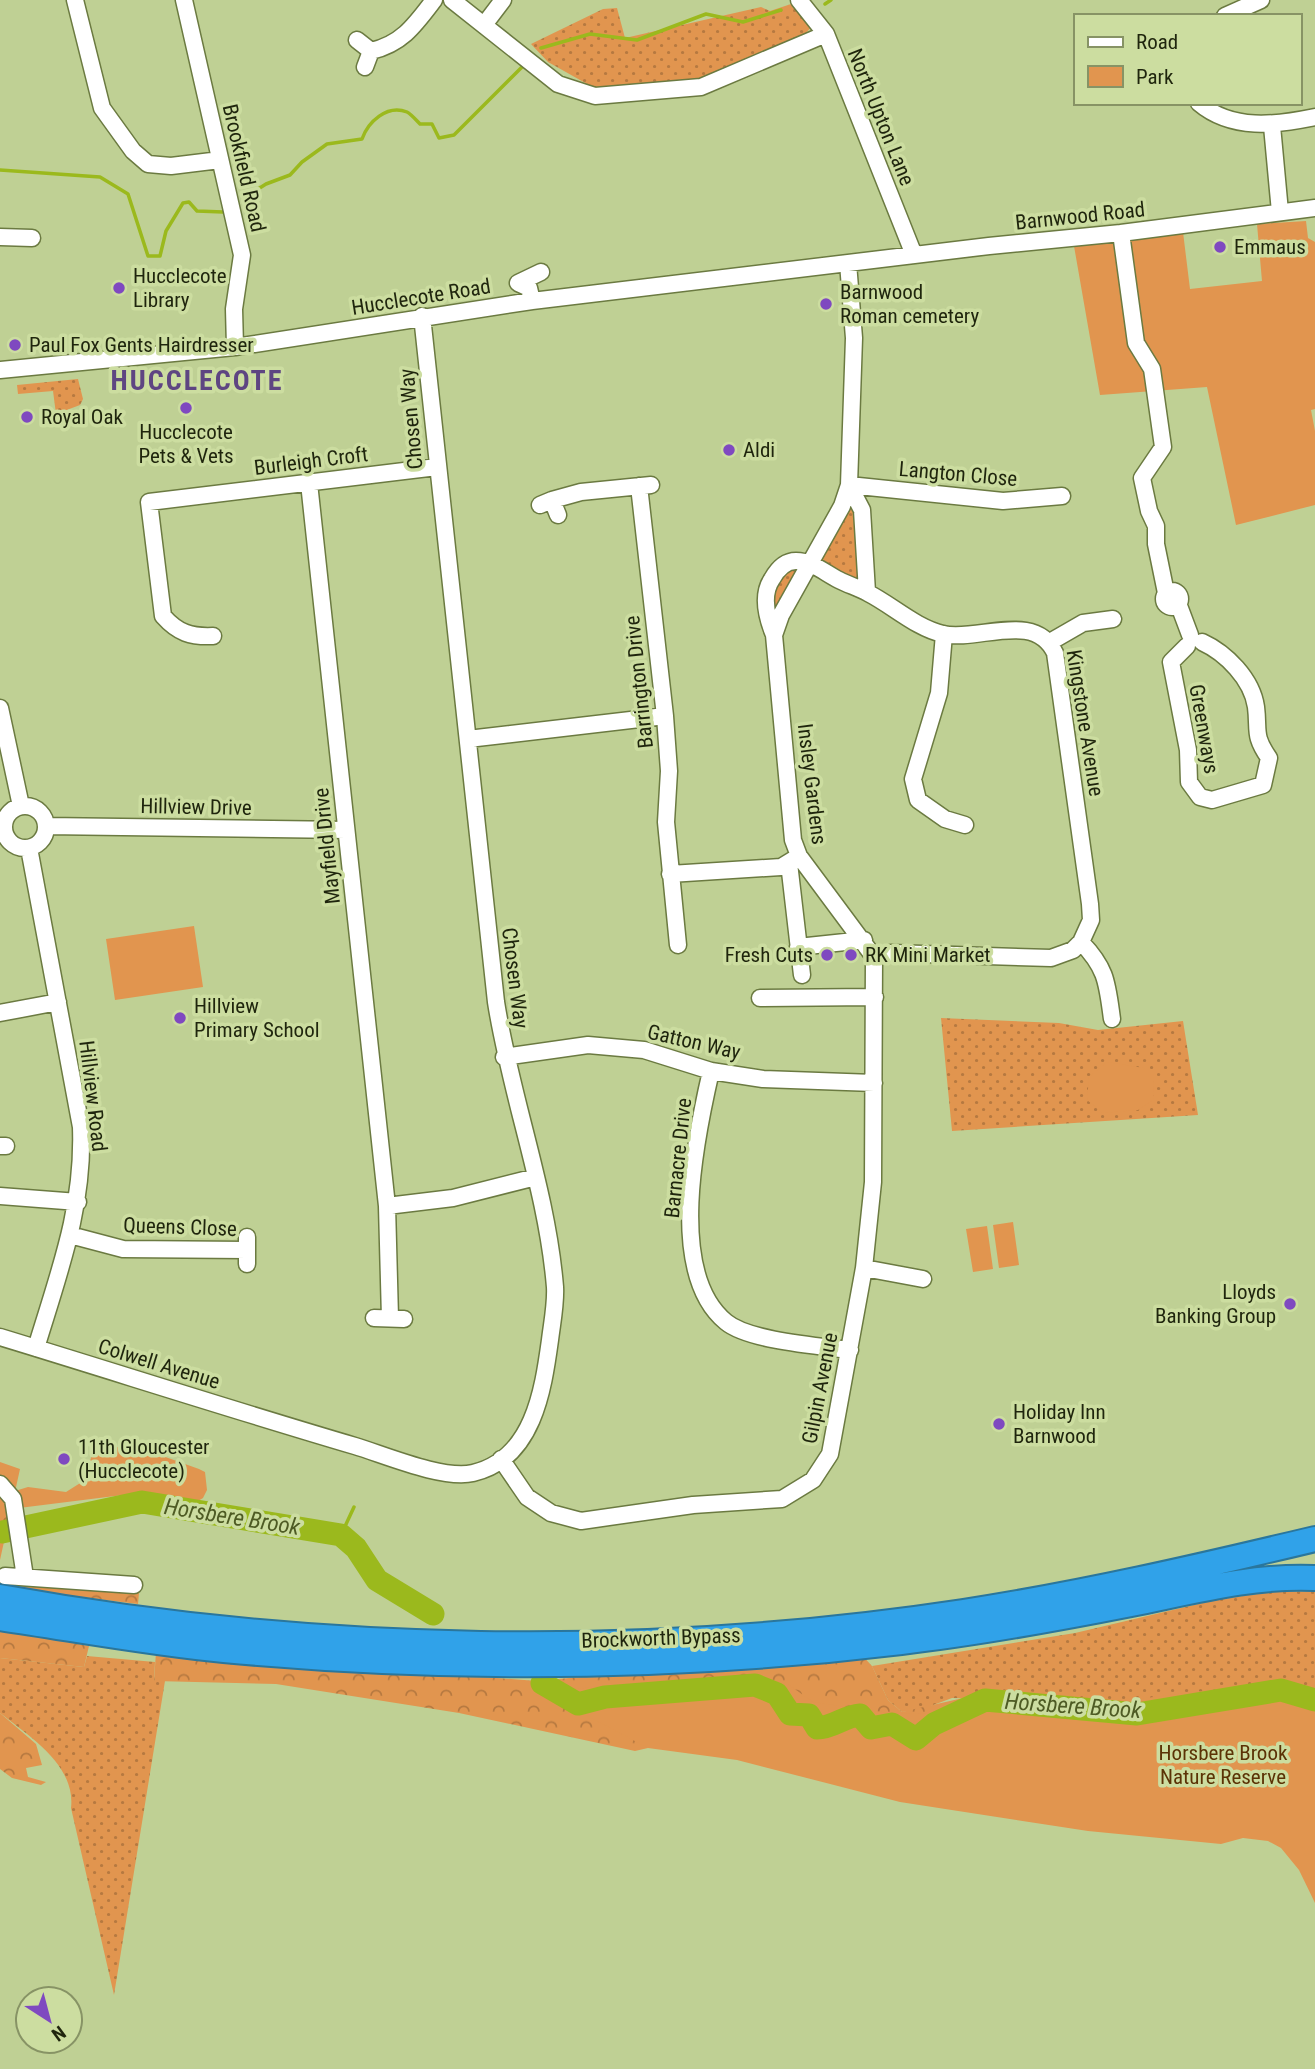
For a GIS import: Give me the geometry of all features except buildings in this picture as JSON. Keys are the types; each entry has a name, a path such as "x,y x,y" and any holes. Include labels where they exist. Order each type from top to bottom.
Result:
{"highway":[{"name":"Brockworth Bypass","path":"3,1587 83,1611 306,1635 533,1643 652,1640 754,1634 964,1612 1081,1592 1315,1539"},
{"name":"Brockworth Bypass","path":"0,1618 135,1640 338,1658 495,1665 689,1660 901,1642 1071,1616 1238,1583 1315,1578"}],"street":[{"path":"75,0 102,108 133,151 148,164 171,166 220,160"},
{"name":"Brookfield Road","path":"184,0 242,255 234,309 235,347"},
{"path":"356,40 368,59 410,32 433,0"},
{"path":"452,0 558,84 595,96 701,87 826,34"},
{"path":"484,25 503,0"},
{"name":"North Upton Lane","path":"799,0 826,34 914,255"},
{"path":"1230,14 1261,0"},
{"path":"1201,105 1214,116 1272,126 1315,117"},
{"path":"1272,126 1280,212"},
{"name":"Barnwood Road","path":"848,263 1121,233 1315,208"},
{"path":"1121,233 1127,261 1136,343 1152,369 1163,447 1142,478 1149,511 1156,526 1156,544 1172,598 1193,641"},
{"path":"0,237 24,242"},
{"name":"Hucclecote Road","path":"0,370 235,347 422,316 848,263"},
{"name":"Insley Gardens","path":"774,635 781,615 842,506 849,485 853,338 848,263"},
{"path":"532,301 529,288 518,283 541,272"},
{"name":"Chosen Way","path":"340,1441 458,1474 474,1473 501,1458 523,1439 538,1403 555,1290 536,1177 505,1057 496,1002 422,316"},
{"name":"Burleigh Croft","path":"213,636 195,643 172,626 160,609 149,502 437,467"},
{"name":"Mayfield Drive","path":"309,482 387,1206 390,1319"},
{"name":"Barrington Drive","path":"550,507 582,492 645,485 665,716 670,874 678,945"},
{"path":"849,485 862,510 867,592"},
{"name":"Langton Close","path":"849,485 1003,501 1062,496"},
{"name":"Insley Gardens","path":"802,975 798,947 793,840 774,635 766,599 769,582 781,567 794,560 809,563"},
{"path":"809,563 944,635 939,693 913,779 918,800 945,819 965,825"},
{"path":"1050,642 1083,623 1113,620"},
{"name":"Kingstone Avenue","path":"944,635 964,636 1011,629 1030,632 1050,642 1055,653 1090,904 1091,920 1081,942"},
{"name":"Greenways","path":"1193,641 1214,648 1247,679 1256,708 1254,721 1259,743 1269,758 1269,770 1263,785 1212,800 1200,797 1189,782 1188,750 1171,662 1193,641"},
{"path":"0,708 21,806"},
{"path":"468,739 665,716"},
{"path":"21,806 38,810 46,826 40,842 29,848 12,843 2,834 6,816 21,806"},
{"name":"Hillview Drive","path":"46,826 346,830"},
{"name":"Hillview Road","path":"29,848 81,1127 78,1202 36,1348"},
{"path":"670,874 781,867 794,860"},
{"name":"Insley Gardens","path":"794,860 864,940 874,957"},
{"path":"798,947 864,940"},
{"path":"874,957 891,953 1051,958 1073,950 1081,942 1099,961 1106,975 1112,1019"},
{"name":"Gilpin Avenue","path":"501,1458 527,1497 551,1513 581,1521 693,1505 782,1499 813,1480 825,1465 834,1435 864,1268 873,1182 874,957"},
{"path":"760,998 875,997"},
{"path":"0,1013 58,1002"},
{"name":"Gatton Way","path":"505,1057 588,1045 644,1050 711,1071 763,1079 874,1083"},
{"name":"Barnacre Drive","path":"711,1071 699,1125 693,1182 691,1229 696,1276 708,1300 726,1323 778,1340 850,1350"},
{"path":"387,1206 453,1198 536,1177"},
{"path":"0,1196 78,1202"},
{"name":"Queens Close","path":"70,1235 122,1249 247,1250"},
{"path":"864,1268 923,1279"},
{"name":"Colwell Avenue","path":"0,1337 304,1436 340,1441"},
{"path":"0,1484 13,1499 25,1577"},
{"path":"3,1587 25,1577 134,1585"}],"green space":[{"path":"797,2 814,24 796,44 704,80 596,89 548,62 531,44 603,9 617,8 625,38 761,7 770,11"},
{"path":"1306,221 1308,238 1315,242 1315,409 1311,410 1315,431 1315,505 1236,525 1207,387 1100,395 1074,246 1183,232 1190,289 1262,281 1257,224"},
{"path":"78,379 83,399 80,405 56,414 53,391 18,394 17,385"},
{"path":"849,485 870,596 808,561 774,635 769,582 812,555"},
{"path":"194,926 203,987 115,1000 106,939"},
{"path":"941,1018 1059,1023 1098,1030 1183,1021 1198,1115 952,1131"},
{"path":"1107,1062 1144,1068 1154,1078 1153,1100 1138,1110 1103,1113 1087,1100 1089,1077"},
{"path":"1013,1222 1019,1265 999,1268 993,1225"},
{"path":"987,1226 993,1269 973,1272 966,1229"},
{"path":"95,1443 157,1454 199,1469 205,1472 207,1490 203,1498 193,1504 131,1494 19,1508 15,1491 28,1487 66,1492 85,1480"},
{"path":"0,1462 20,1469 0,1560"},
{"path":"0,1578 139,1593 138,1604 0,1587"},
{"path":"1315,1591 1315,1707 952,1698 920,1710 902,1712 888,1700 872,1666 1075,1633 1215,1600 1269,1592"},
{"path":"0,1629 89,1646 84,1667 0,1658"},
{"path":"858,1651 872,1666 888,1700 902,1712 976,1695 1018,1703 1315,1734 643,1714 648,1748 635,1751 459,1713 276,1684 154,1681 156,1652 537,1681"},
{"path":"87,1656 155,1662 154,1681 165,1681 114,1995 66,1778 37,1742 0,1713 0,1658 84,1667"},
{"name":"Horsbere Brook Nature Reserve","path":"766,1678 789,1685 813,1702 889,1713 927,1714 1007,1689 1121,1701 1277,1682 1315,1689 1315,1903 1299,1870 1281,1848 1268,1841 1243,1838 1221,1844 1088,1831 900,1802 737,1760 648,1748 542,1692 656,1681"},
{"path":"0,1713 36,1744 42,1765 26,1768 28,1777 46,1782 41,1785 12,1778 0,1769"}],"waterway":[{"path":"825,4 831,0"},
{"path":"541,48 590,34 637,40 706,14 743,22 781,10"},
{"path":"244,198 266,184 290,175 302,162 327,144 362,139 379,116 392,110 407,112 420,124 432,124 439,138 454,135 523,66"},
{"path":"0,170 100,177 128,194 148,256 160,256 166,231 183,203 189,202 197,211 223,212"},
{"name":"Horsbere Brook","path":"2,1532 142,1502 341,1535 356,1548 377,1580 433,1614"},
{"path":"341,1535 354,1507"},
{"name":"Horsbere Brook","path":"542,1683 578,1704 605,1697 755,1685 777,1694 790,1714 809,1715 817,1728 860,1715 871,1728 892,1724 916,1739 934,1724 985,1700 1137,1714 1281,1690 1315,1700"}],"place":[{"name":"Emmaus","path":"1220,247"},
{"name":"Hucclecote Library","path":"119,288"},
{"name":"Barnwood Roman cemetery","path":"826,304"},
{"name":"Paul Fox Gents Hairdresser","path":"15,345"},
{"name":"Hucclecote Pets & Vets","path":"186,408"},
{"name":"Royal Oak","path":"27,417"},
{"name":"Aldi","path":"729,450"},
{"name":"Fresh Cuts","path":"827,955"},
{"name":"RK Mini Market","path":"851,955"},
{"name":"Hillview Primary School","path":"180,1018"},
{"name":"Lloyds Banking Group","path":"1290,1304"},
{"name":"Holiday Inn Barnwood","path":"999,1424"},
{"name":"11th Gloucester (Hucclecote)","path":"64,1459"}],"district":[{"name":"HUCCLECOTE","path":"197,380"}]}
